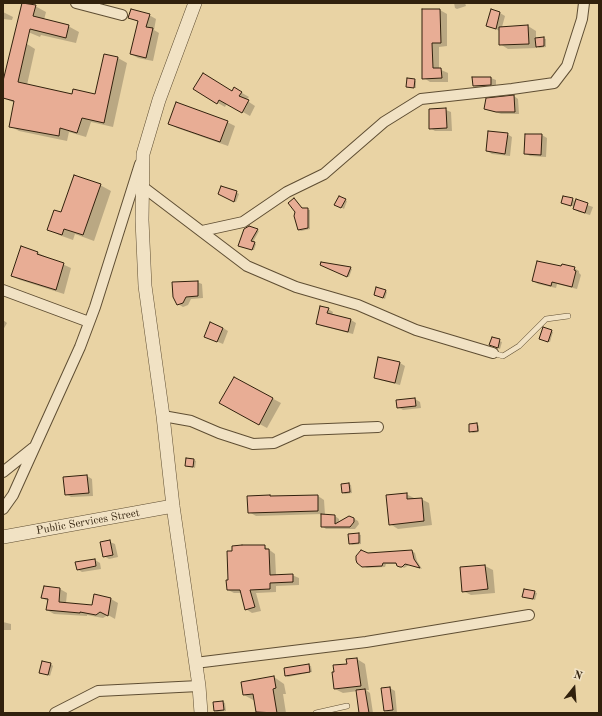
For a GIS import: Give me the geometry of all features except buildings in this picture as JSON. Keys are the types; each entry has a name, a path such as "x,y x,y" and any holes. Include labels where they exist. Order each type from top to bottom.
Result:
{"street":[{"path":"76,3 122,15"},
{"path":"3,509 13,495 80,347 143,154 159,100 195,3"},
{"path":"202,231 243,222 287,192 324,174 384,122 421,99 554,83 567,66 582,19 584,3"},
{"path":"143,154 142,220 145,286 201,713"},
{"path":"143,187 247,266 296,287 358,305 416,330 493,353"},
{"path":"3,290 89,322"},
{"path":"163,416 191,421 219,433 253,444 274,443 303,430 378,427"},
{"path":"3,472 36,445"},
{"name":"Public Services Street","path":"3,537 173,506"},
{"path":"195,663 366,642 528,615"},
{"path":"55,713 98,691 198,686"}],"lane":[{"path":"493,353 503,356 519,346 546,319 568,316"},
{"path":"316,713 347,706"}]}
